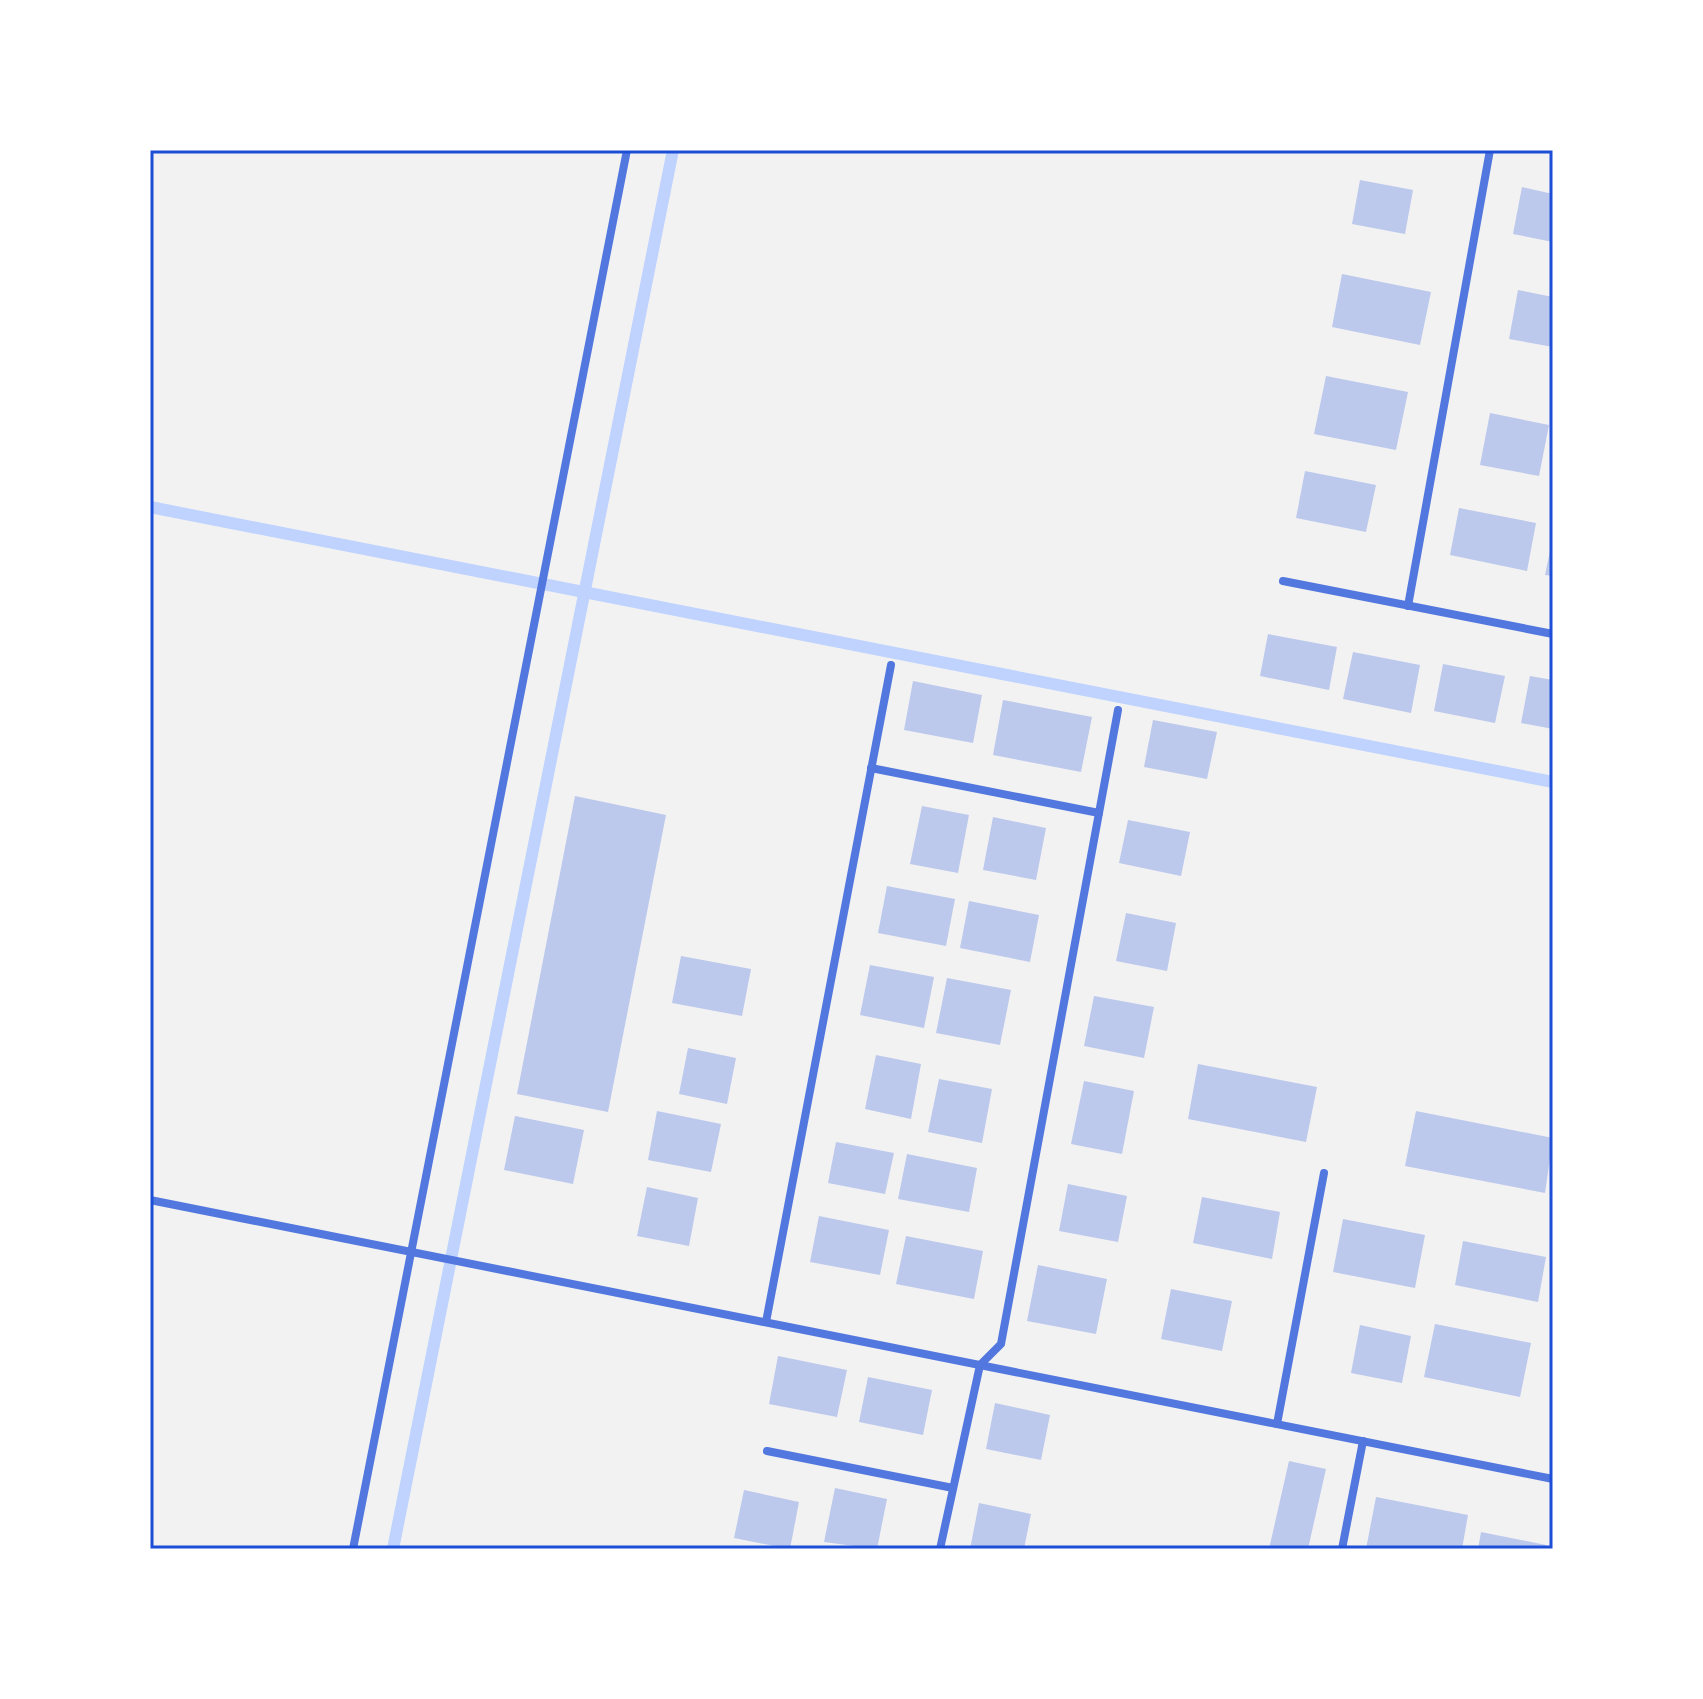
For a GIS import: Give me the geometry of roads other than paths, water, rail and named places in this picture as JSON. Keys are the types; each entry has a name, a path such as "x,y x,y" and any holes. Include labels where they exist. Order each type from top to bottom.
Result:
{"street":[{"path":"353,1549 627,150"},
{"path":"1408,606 1490,150"},
{"path":"1283,581 1553,634"},
{"path":"766,1322 891,665"},
{"path":"940,1549 980,1365 1001,1344 1118,710"},
{"path":"871,768 1099,813"},
{"path":"1277,1424 1324,1173"},
{"path":"150,1200 1553,1479"},
{"path":"1342,1549 1363,1441"},
{"path":"767,1451 953,1488"}],"waterway":[{"path":"393,1549 673,150"},
{"path":"150,507 1553,782"}]}
